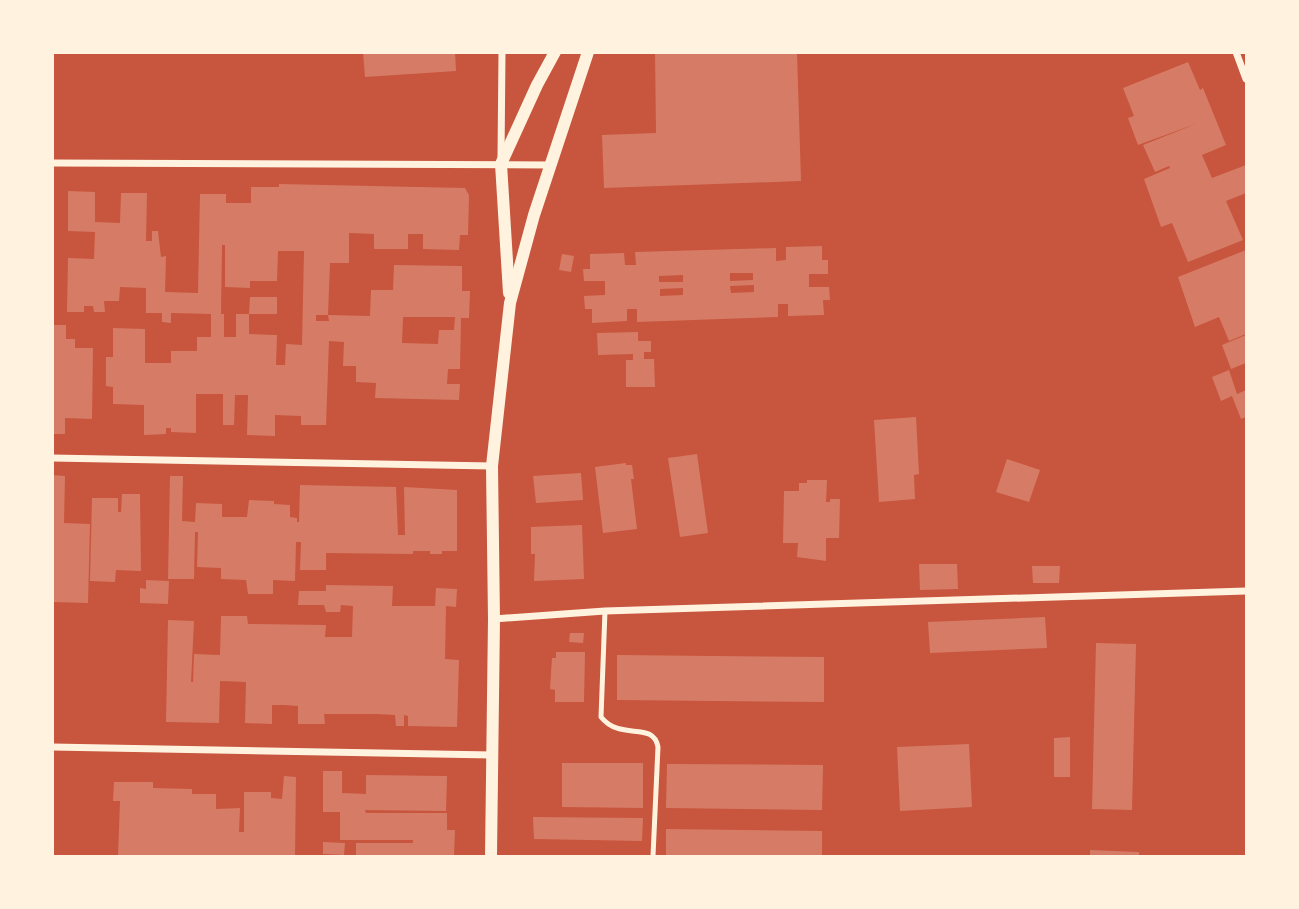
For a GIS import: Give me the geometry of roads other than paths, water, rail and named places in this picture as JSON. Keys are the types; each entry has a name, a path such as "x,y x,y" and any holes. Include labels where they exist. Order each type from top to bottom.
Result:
{"street":[{"path":"502,52 501,164 510,303"},
{"path":"501,164 555,52"},
{"path":"491,856 494,619 492,466 510,303 527,237 589,52"},
{"path":"1236,52 1247,79"},
{"path":"52,163 550,165"},
{"path":"52,458 492,466"},
{"path":"494,619 605,611 1247,591"},
{"path":"52,747 492,755"}],"lane":[{"path":"605,611 601,717 617,730 650,733 657,739 653,856"}]}
